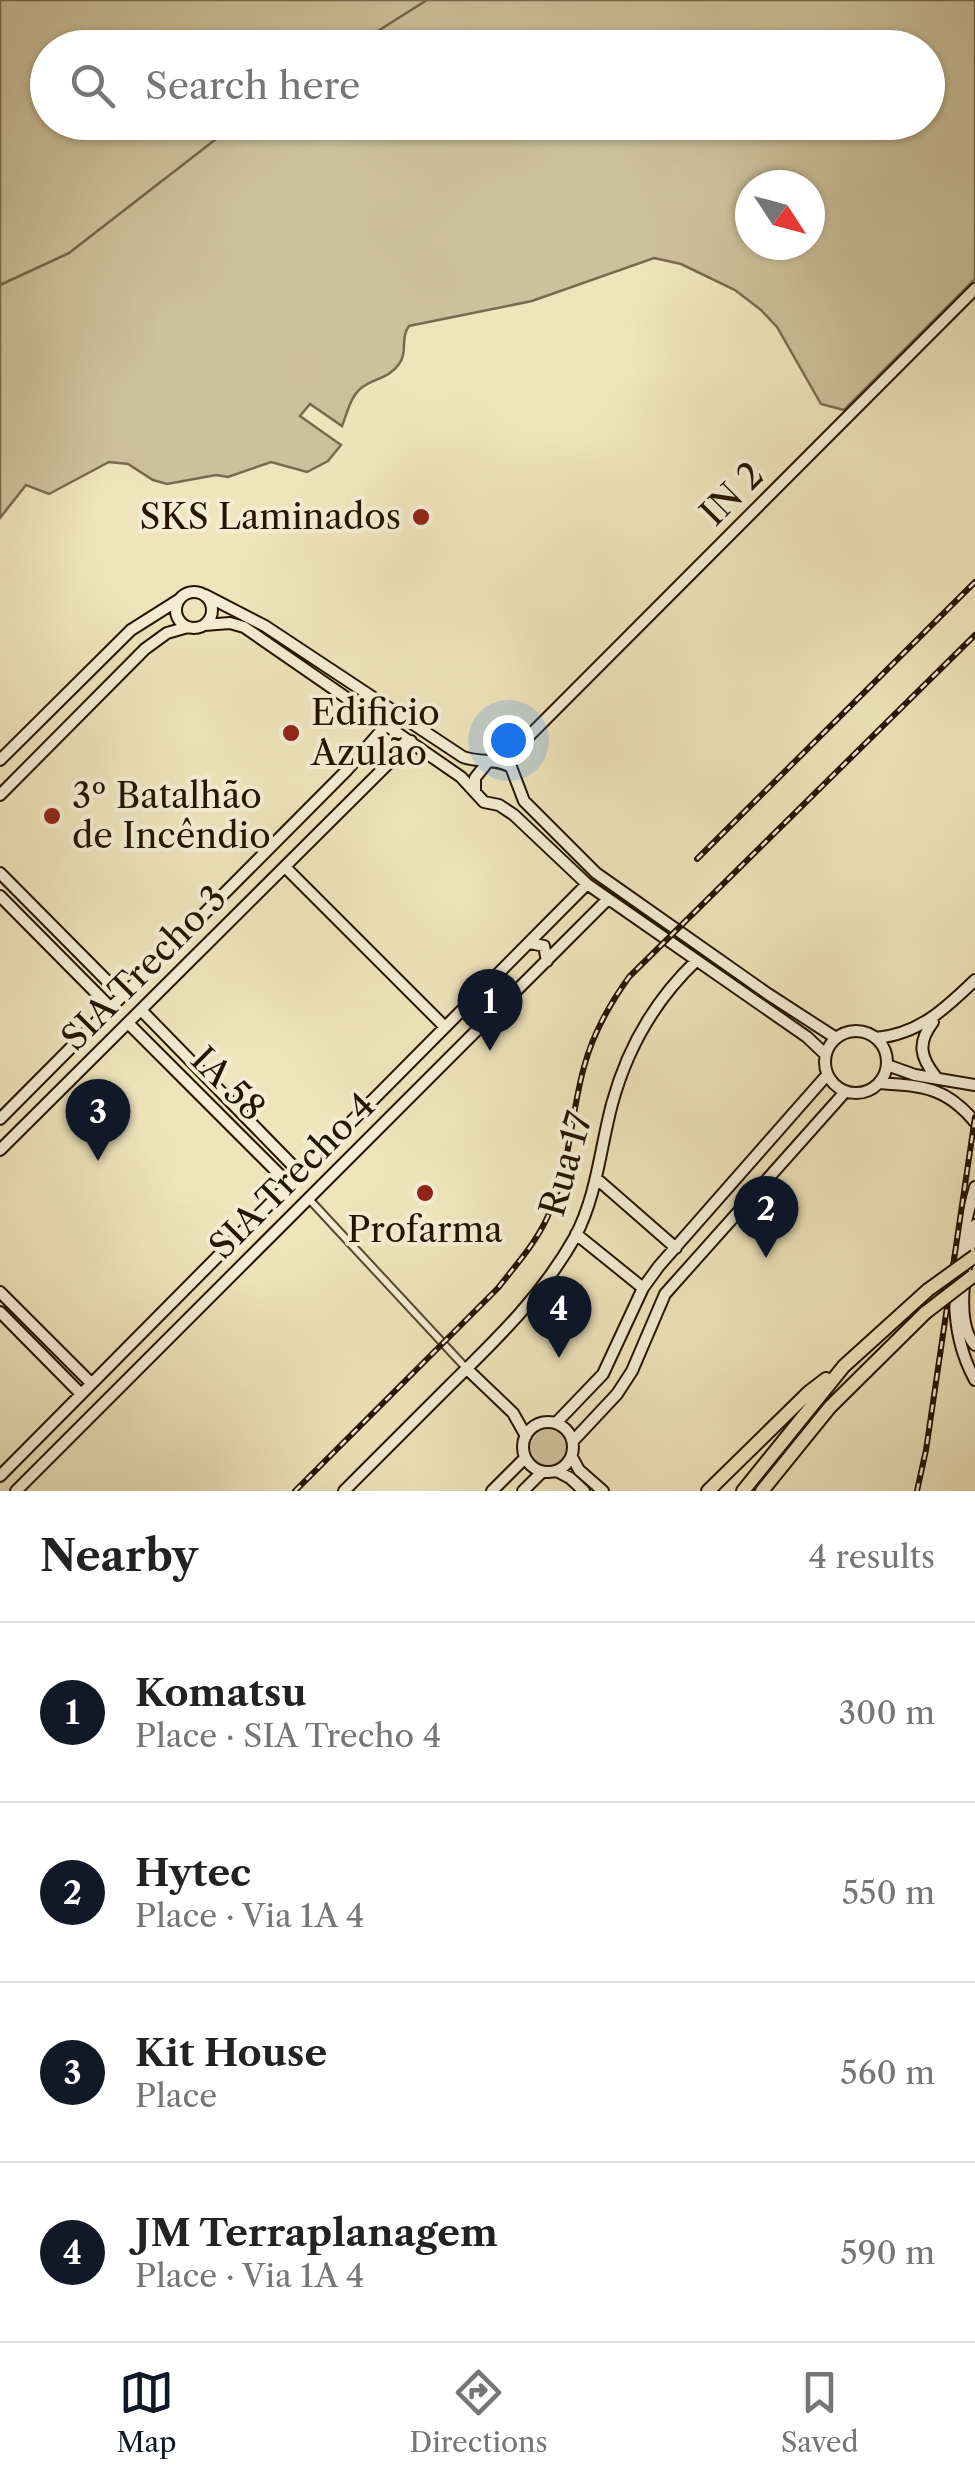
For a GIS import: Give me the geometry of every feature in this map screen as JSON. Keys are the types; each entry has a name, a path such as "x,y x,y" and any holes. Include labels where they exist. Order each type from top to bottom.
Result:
{"highway":[{"path":"708,1491 809,1392 844,1366 928,1290 975,1256"},
{"path":"762,1491 830,1407 925,1313 974,1275"},
{"path":"743,1491 844,1366"}],"main road":[{"name":"IN 2","path":"490,762 527,738 975,289"},
{"path":"0,760 132,630 194,592 280,635 463,758 506,763 515,772 518,788 533,811 606,880 836,1038"},
{"path":"204,625 212,610 205,596"},
{"path":"180,599 176,615 188,628"},
{"path":"0,795 145,649 167,633 204,625 230,623 244,627 462,776 484,802 498,806 527,825 587,884 807,1037 825,1054"},
{"path":"3,1116 378,738 387,724"},
{"path":"378,738 394,745 395,756"},
{"name":"IN 2","path":"515,772 516,757 527,738"},
{"name":"SIA Trecho 3","path":"0,1150 411,740"},
{"path":"475,791 474,778 490,762"},
{"path":"498,806 511,800 518,788"},
{"path":"285,867 445,1028"},
{"path":"0,872 122,996"},
{"path":"0,1476 587,884"},
{"path":"0,896 111,1008"},
{"name":"SIA Trecho 4","path":"16,1491 608,900"},
{"path":"530,943 544,946 547,961"},
{"path":"174,944 175,960 191,961"},
{"name":"Rua 17","path":"344,1491 530,1303 576,1234 597,1179 612,1105 633,1047 660,1001 696,961"},
{"path":"153,965 163,965 168,970 167,985"},
{"path":"901,1035 886,1059 880,1082 864,1093 846,1092 826,1075 825,1054 836,1038 856,1031 876,1038 901,1035 937,1016 975,980"},
{"name":"IA 58","path":"141,1010 300,1173"},
{"path":"936,1078 922,1055 922,1042 937,1016"},
{"path":"140,1034 151,1022"},
{"name":"IA 58","path":"128,1023 289,1184"},
{"path":"876,1038 886,1059 915,1075 975,1085"},
{"path":"556,1423 603,1374 643,1288 826,1075"},
{"path":"880,1082 932,1089 954,1100 975,1122"},
{"path":"28,1091 28,1108 43,1108"},
{"path":"573,1440 624,1382 657,1308 675,1282 846,1092"},
{"path":"214,1109 225,1097"},
{"path":"3,1116 19,1112 23,1127"},
{"path":"353,1120 353,1135 364,1142"},
{"path":"331,1141 344,1144 350,1155"},
{"path":"597,1179 676,1248"},
{"path":"975,1187 955,1278 954,1315 960,1348 975,1380"},
{"path":"975,1225 962,1313 966,1336 975,1345"},
{"path":"576,1234 643,1288"},
{"path":"204,1270 207,1284 220,1287"},
{"path":"186,1288 199,1294 202,1304"},
{"path":"0,1292 91,1383"},
{"path":"0,1312 81,1394"},
{"path":"40,1352 50,1342"},
{"path":"467,1368 513,1413 526,1436 525,1458 531,1466 542,1472 557,1471 584,1491"},
{"path":"513,1413 556,1423 567,1430 579,1470 603,1491"},
{"path":"526,1436 542,1422"},
{"path":"557,1471 572,1457"},
{"path":"492,1491 525,1458"},
{"path":"523,1491 542,1472"}],"street":[{"path":"308,1198 467,1368"}],"shaded area":[{"path":"0,0 975,0 975,279 844,410 821,404 777,327 761,310 735,290 681,264 654,258 532,301 409,326 399,364 357,393 342,426 310,404 300,416 341,445 328,461 307,472 271,462 228,477 216,475 167,484 128,464 109,462 49,494 26,485 0,518"},
{"path":"548,1426 564,1432 570,1448 564,1464 548,1470 532,1464 526,1448 532,1432"}],"waterway":[{"path":"380,30 427,0"},
{"path":"0,285 69,253 215,140"}],"railway":[{"path":"697,859 975,582"},
{"path":"295,1491 498,1288 537,1237 561,1182 588,1055 602,1020 629,977 975,635"},
{"path":"917,1491 975,1117"}],"place":[{"name":"SKS Laminados","path":"421,517"},
{"name":"Edificio Azulão","path":"291,733"},
{"name":"3º Batalhão de Incêndio","path":"52,816"},
{"name":"Komatsu","path":"490,1051"},
{"name":"Kit House","path":"98,1161"},
{"name":"Profarma","path":"425,1193"},
{"name":"Hytec","path":"766,1258"},
{"name":"JM Terraplanagem","path":"559,1358"}]}
